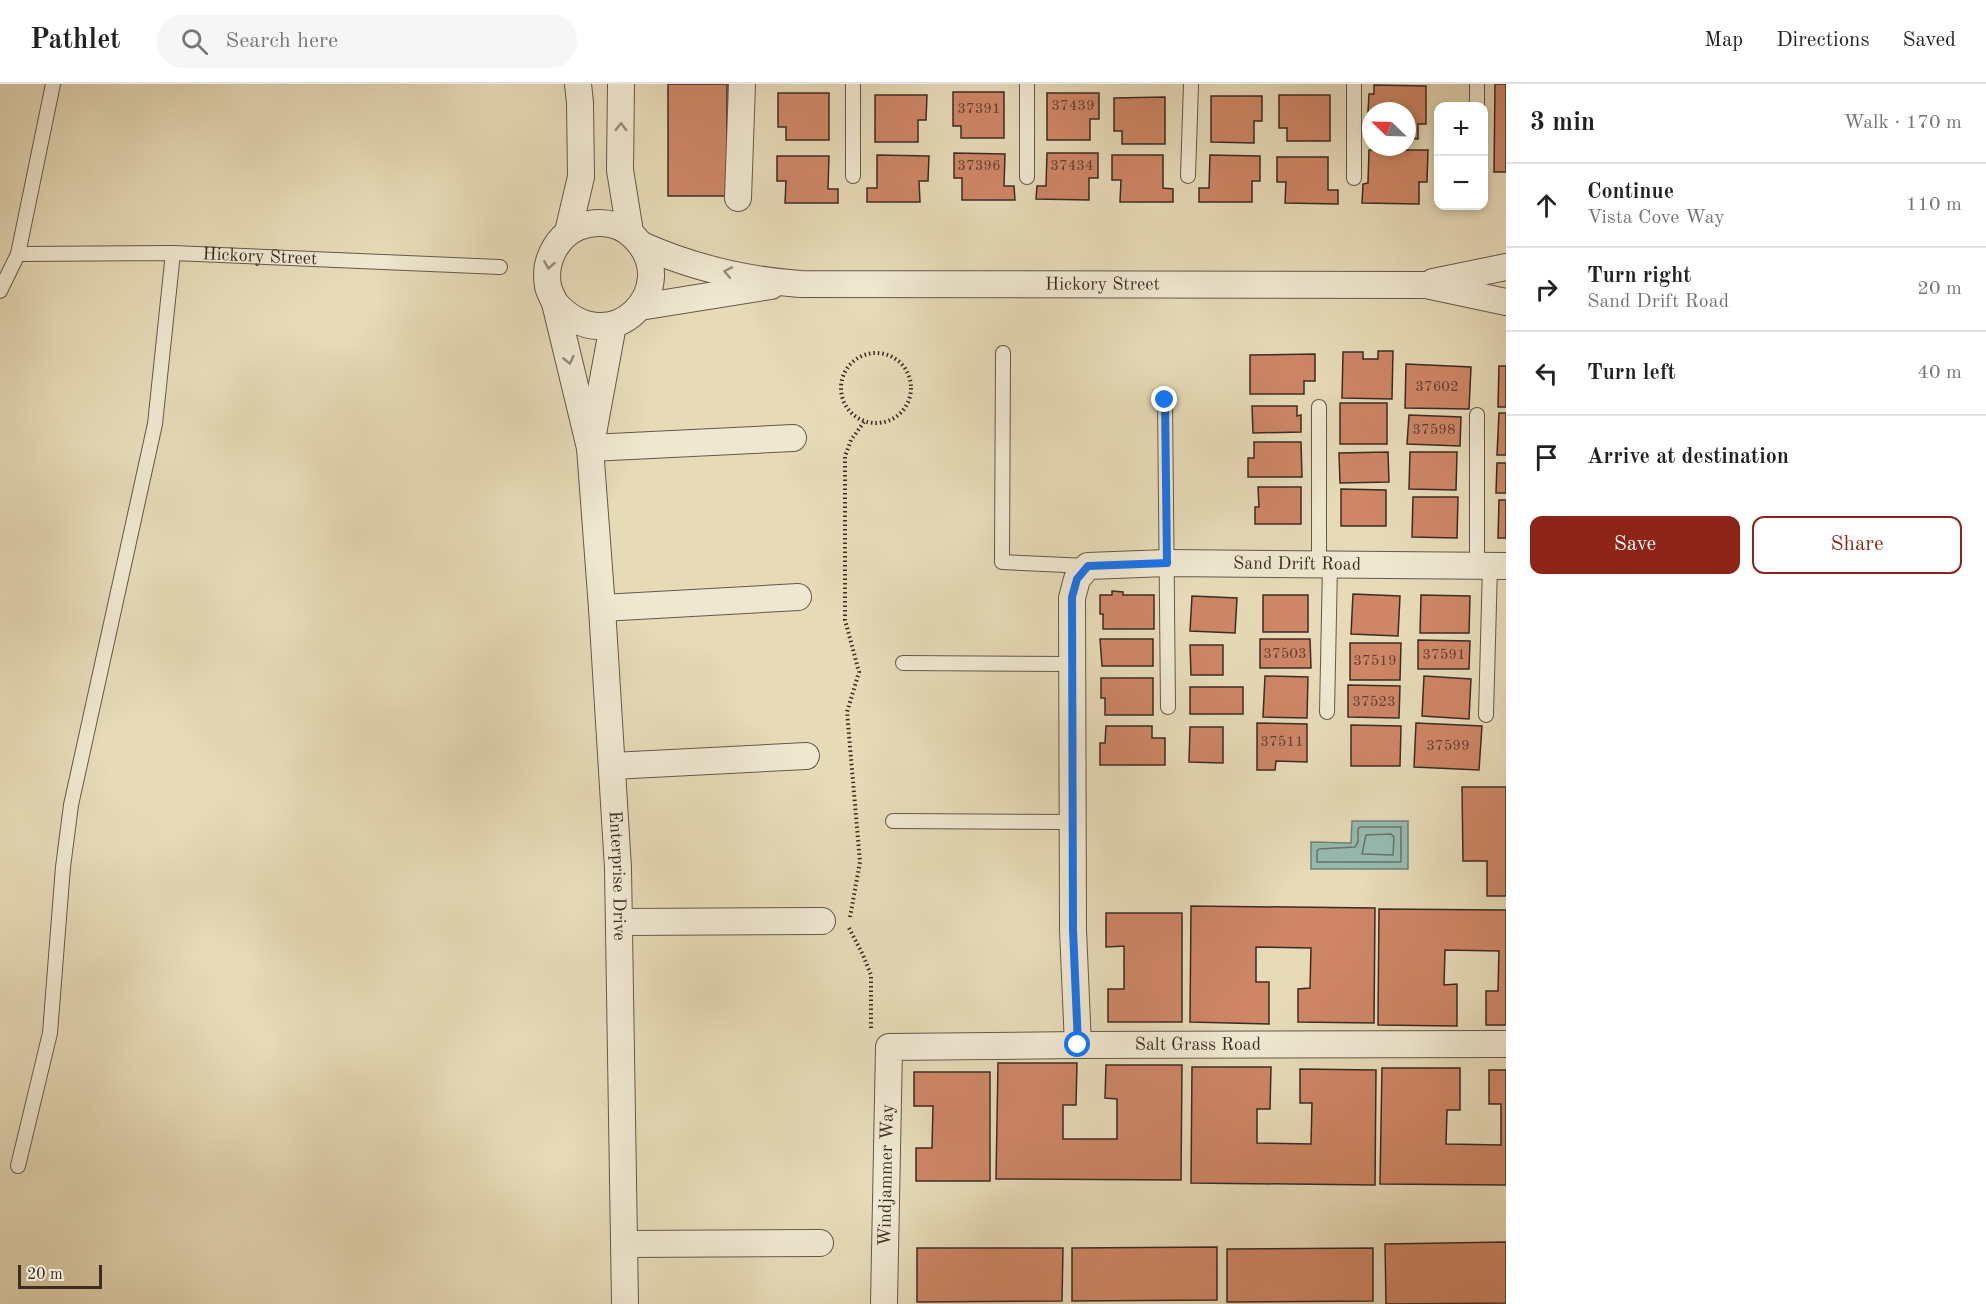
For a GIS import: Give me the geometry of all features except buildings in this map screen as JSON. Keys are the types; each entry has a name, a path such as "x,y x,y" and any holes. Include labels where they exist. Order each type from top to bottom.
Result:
{"street":[{"path":"568,232 581,177 578,84"},
{"path":"555,303 566,316 581,324 597,327 613,325 628,318 640,308 648,293 651,278 649,260 636,239 620,170 621,84"},
{"path":"738,198 742,84"},
{"path":"590,448 555,303 548,288 547,271 550,256 568,232 582,225 597,222 614,225 636,239"},
{"name":"Hickory Street","path":"636,239 673,259 786,283 1423,285 1506,302"},
{"name":"Hickory Street","path":"1423,285 1506,267"},
{"name":"Hickory Street","path":"640,308 786,283"},
{"path":"590,448 613,325"},
{"path":"590,448 793,438"},
{"name":"Enterprise Drive","path":"590,448 618,868 625,1304"},
{"name":"Sand Drift Road","path":"1088,566 1167,563 1491,566"},
{"path":"1078,1045 1073,930 1072,597 1077,579 1088,566"},
{"path":"602,608 798,597"},
{"path":"612,766 806,756"},
{"path":"619,922 822,921"},
{"name":"Salt Grass Road","path":"889,1047 1506,1044"},
{"name":"Windjammer Way","path":"884,1304 889,1047"},
{"path":"625,1244 820,1243"}],"lane":[{"path":"0,291 18,254 53,84"},
{"path":"853,84 853,176"},
{"path":"1027,84 1027,177"},
{"path":"1188,176 1191,84"},
{"path":"1354,84 1354,178"},
{"path":"1477,84 1477,102"},
{"path":"18,1166 50,1033 63,867 71,805 155,424 173,253"},
{"name":"Hickory Street","path":"18,254 173,253 500,267"},
{"path":"1003,352 1002,562 1088,566"},
{"path":"1165,400 1168,707"},
{"path":"1319,407 1327,712"},
{"path":"1477,415 1491,566 1486,715"},
{"path":"903,663 1072,664"},
{"path":"893,821 1072,822"}],"path":[{"path":"879,352 901,362 911,383 910,395 906,406 888,421 876,424 864,422 846,408 841,398 842,375 857,357 879,352"},
{"path":"864,422 851,440 845,456 845,620 859,672 847,712 860,862 852,900 849,930 863,955 870,975 870,1028 889,1047"}],"water":[{"path":"1352,821 1408,821 1408,869 1311,869 1311,842 1351,843"}],"route":[{"path":"1078,1045 1073,930 1072,597 1077,579 1088,566 1167,563 1165,400"}]}
